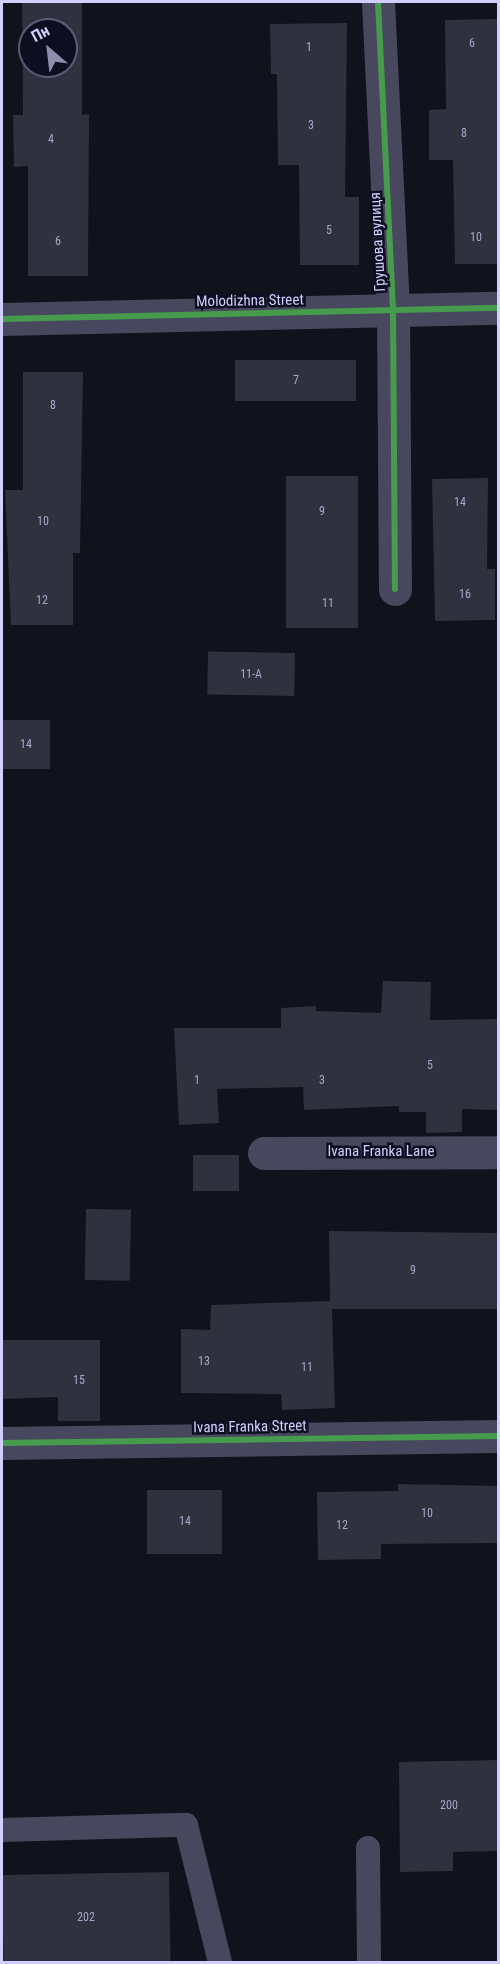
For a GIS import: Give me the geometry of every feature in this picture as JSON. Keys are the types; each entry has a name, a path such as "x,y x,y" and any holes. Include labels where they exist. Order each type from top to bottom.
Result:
{"street":[{"name":"Грушова вулиця","path":"378,2 393,309 395,589"},
{"name":"Molodizhna Street","path":"2,319 498,308"},
{"name":"Ivana Franka Lane","path":"264,1153 498,1152"},
{"name":"Ivana Franka Street","path":"2,1443 498,1437"}],"lane":[{"path":"2,1830 186,1825 220,1962"},
{"path":"368,1848 369,1962"}],"building":[{"path":"22,2 82,2 82,115 89,114 88,276 28,276 28,166 14,167 13,115 23,115 23,78 78,78 78,18 22,18"},
{"path":"498,19 498,264 455,264 453,160 429,160 429,110 446,109 445,20"},
{"path":"347,23 345,197 359,197 359,265 300,265 299,165 278,165 277,74 271,74 270,24"},
{"path":"235,360 356,360 356,401 235,401"},
{"path":"23,372 83,372 80,553 73,553 73,625 11,625 5,490 23,490"},
{"path":"286,476 358,476 358,628 286,628"},
{"path":"488,478 487,569 495,569 495,620 435,621 432,479"},
{"path":"208,651 295,653 294,696 207,694"},
{"path":"2,720 50,720 50,769 2,769"},
{"path":"383,981 431,982 430,1020 498,1019 498,1110 462,1109 462,1132 426,1133 426,1112 399,1112 399,1106 304,1110 303,1087 217,1089 219,1123 179,1125 174,1028 281,1028 281,1008 316,1006 316,1011 381,1013"},
{"path":"193,1155 239,1155 239,1191 193,1191"},
{"path":"86,1209 131,1210 130,1281 85,1280"},
{"path":"329,1231 498,1233 498,1309 332,1309 335,1408 282,1410 281,1394 181,1393 181,1329 210,1330 211,1305 330,1301"},
{"path":"2,1340 100,1340 100,1421 58,1421 58,1397 2,1399"},
{"path":"398,1484 498,1486 498,1543 381,1544 381,1559 318,1560 317,1492 398,1491"},
{"path":"147,1490 222,1490 222,1554 147,1554"},
{"path":"498,1760 498,1851 453,1852 453,1871 400,1872 399,1762"},
{"path":"169,1872 171,1962 4,1962 2,1875"}],"cycle path":[{"path":"378,2 393,309 395,589"},
{"path":"2,319 498,308"},
{"path":"2,1443 498,1436"}]}
